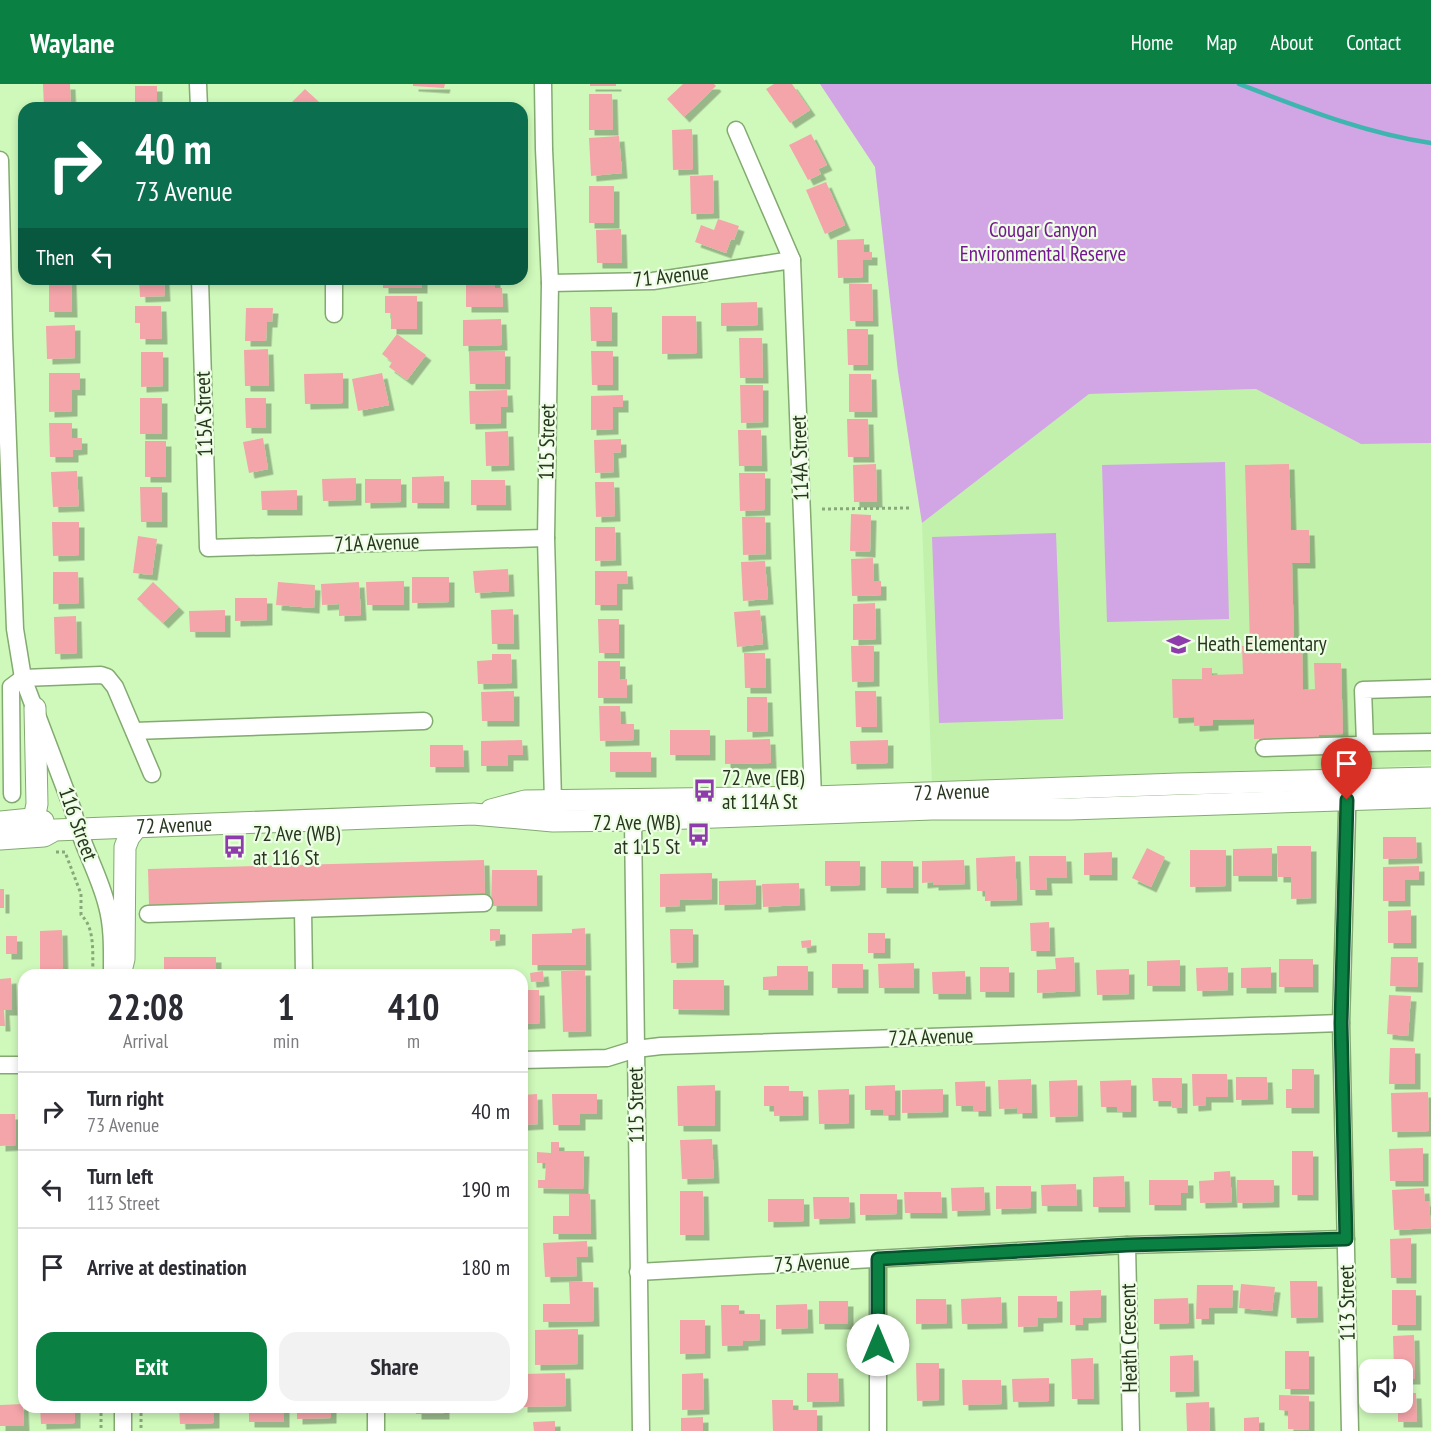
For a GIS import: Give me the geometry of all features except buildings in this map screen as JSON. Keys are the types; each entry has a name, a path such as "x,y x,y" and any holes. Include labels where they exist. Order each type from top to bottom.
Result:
{"main road":[{"path":"0,822 31,819 35,814 38,804 35,708"},
{"name":"72 Avenue","path":"0,839 44,836 55,830 473,814 553,821 920,810 1070,809 1347,790 1431,778"},
{"name":"72 Avenue","path":"473,814 525,801 669,798 1347,790 1431,797"},
{"name":"72 Avenue","path":"31,819 47,822 55,830"},
{"path":"122,969 124,959 125,847 136,828"}],"street":[{"path":"198,84 199,102"},
{"name":"115 Street","path":"543,84 550,284 546,538 553,801"},
{"name":"114A Street","path":"736,130 792,260 813,797"},
{"name":"116 Street","path":"0,160 2,336 15,629 23,678 73,810 77,830 108,907 112,969"},
{"name":"71 Avenue","path":"550,284 653,281 792,260"},
{"name":"115A Street","path":"201,285 208,548"},
{"path":"334,285 334,314"},
{"name":"71A Avenue","path":"208,548 546,538"},
{"path":"12,794 11,687 23,678 102,675 107,677 115,687 152,774"},
{"path":"1361,744 1363,690 1431,688"},
{"path":"134,731 424,721"},
{"path":"1264,748 1431,742"},
{"name":"113 Street","path":"1350,1431 1341,1023 1347,790 1350,760 1361,744"},
{"path":"633,820 669,798"},
{"name":"115 Street","path":"633,820 641,1431"},
{"path":"148,914 484,903"},
{"path":"303,909 304,969"},
{"name":"72A Avenue","path":"528,1060 607,1058 636,1049 673,1045 1341,1023"},
{"path":"0,1065 18,1065"},
{"name":"73 Avenue","path":"638,1272 1127,1245 1346,1239"},
{"name":"Heath Crescent","path":"1127,1245 1131,1431"},
{"path":"878,1259 878,1431"},
{"path":"123,1413 123,1431"},
{"path":"376,1413 376,1431"}],"path":[{"path":"822,509 909,508"},
{"path":"65,852 81,894 81,915 88,921 93,969"},
{"path":"101,1413 101,1431"},
{"path":"141,1413 141,1431"}],"shaded area":[{"name":"Heath Elementary","path":"1256,389 1361,444 1431,443 1431,765 932,785 922,523 1089,394"}],"green space":[{"name":"Cougar Canyon Environmental Reserve","path":"820,84 1431,84 1431,443 1361,444 1256,389 1089,394 922,523 898,372 875,167"},
{"path":"1225,462 1229,619 1107,622 1102,465"},
{"path":"1056,533 1063,719 939,723 932,537"}],"waterway":[{"path":"1239,84 1357,126 1431,143"}],"place":[{"name":"Heath Elementary","path":"1179,644"},
{"name":"72 Ave (EB) at 114A St","path":"704,790"},
{"name":"72 Ave (WB) at 115 St","path":"698,835"},
{"name":"72 Ave (WB) at 116 St","path":"235,846"}],"route":[{"path":"878,1345 878,1259 1127,1245 1346,1239 1341,1023 1347,800"}]}
